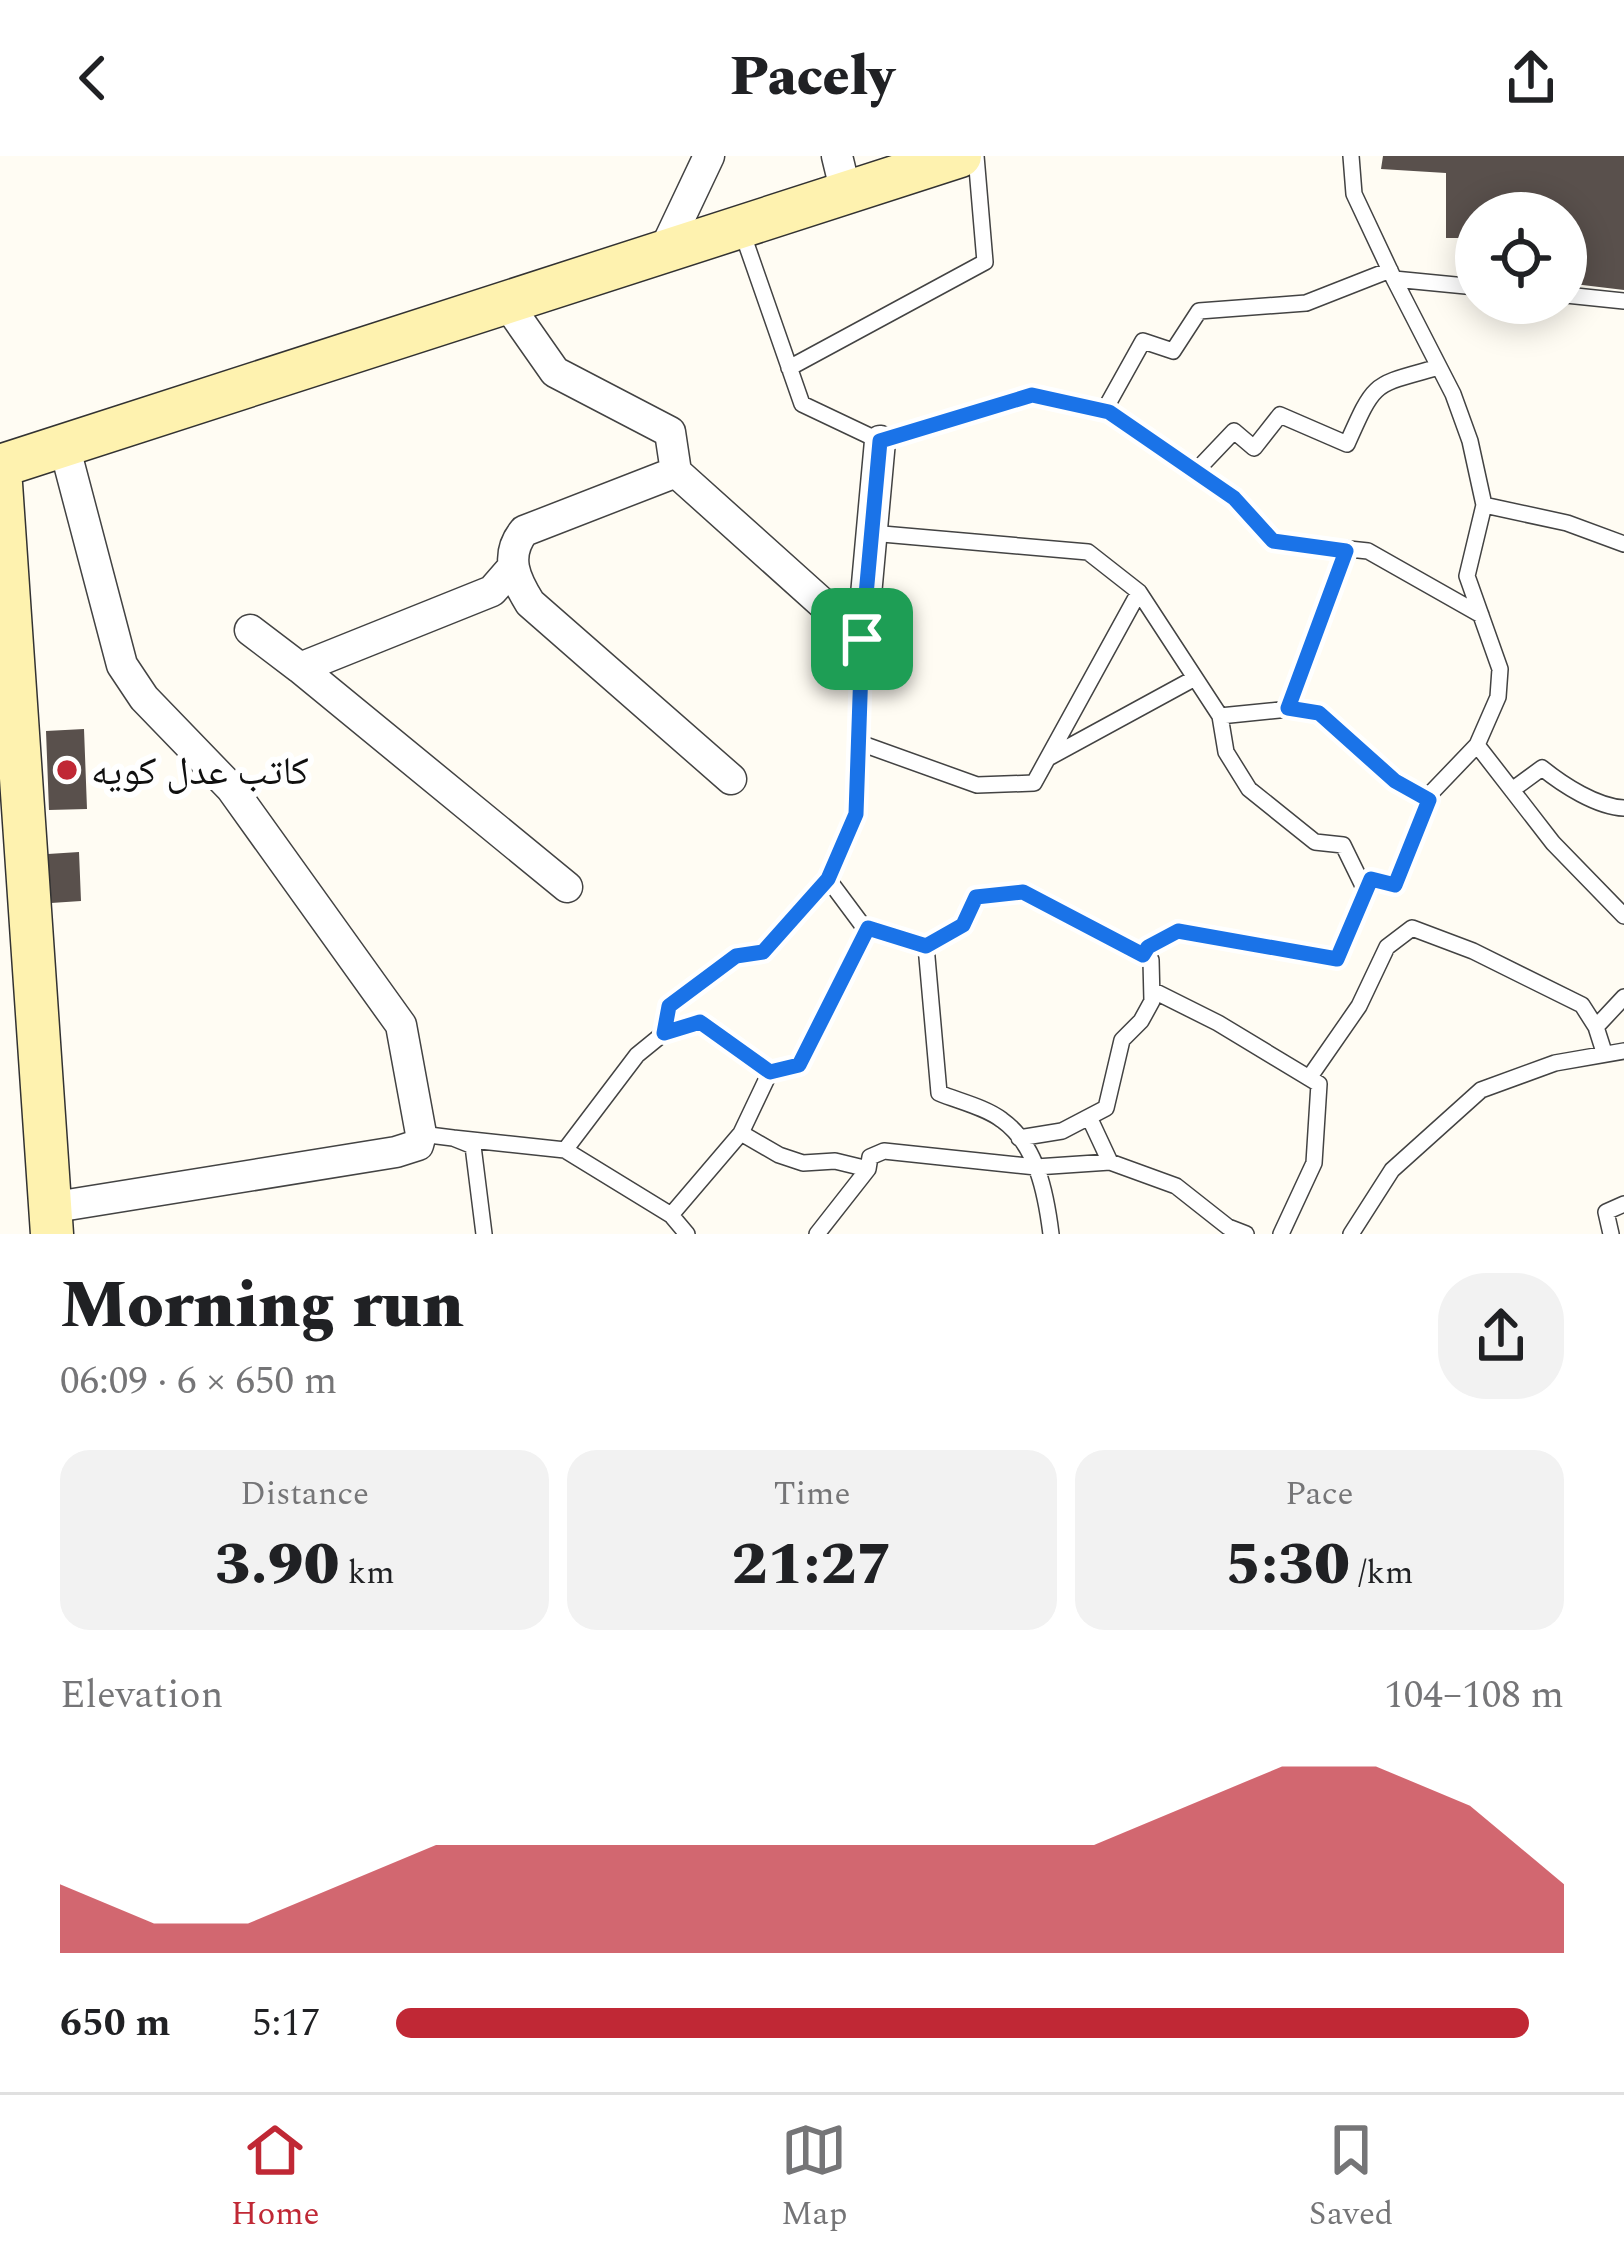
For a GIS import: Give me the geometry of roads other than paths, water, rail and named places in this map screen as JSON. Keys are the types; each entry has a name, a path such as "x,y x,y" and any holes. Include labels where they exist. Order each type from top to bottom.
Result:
{"main road":[{"path":"42,1225 19,461 740,227 842,174 960,156"},
{"path":"0,911 42,1225"}],"street":[{"path":"664,251 709,156"},
{"path":"506,302 555,372 670,432 676,472 862,639"},
{"path":"862,639 880,441"},
{"path":"19,461 122,665 144,698 231,788 401,1025 421,1135 418,1145 396,1152 42,1225"},
{"path":"676,472 524,531 514,547 512,568 530,603 730,779"},
{"path":"300,668 492,591 512,568"},
{"path":"250,630 567,887"}],"lane":[{"path":"789,368 986,262 976,156"},
{"path":"1143,955 1148,947 1178,931 1337,959 1371,879 1395,885 1429,800 1477,745 1498,697 1500,669 1466,576 1484,505 1471,442 1354,194 1351,156"},
{"path":"740,227 802,404 880,441 1032,395 1104,411 1234,498 1273,541 1368,551 1480,615"},
{"path":"1104,411 1143,341 1173,351 1198,311 1306,303 1392,274 1455,284"},
{"path":"1587,298 1624,301"},
{"path":"1195,472 1234,431 1254,448 1280,416 1347,444 1378,384 1438,367"},
{"path":"1484,505 1567,523 1624,544"},
{"path":"872,533 1088,552 1139,592 1220,716 1226,752 1249,789 1315,842 1343,845 1366,892"},
{"path":"1288,708 1346,551"},
{"path":"860,743 977,785 1034,783 1139,592"},
{"path":"664,1033 669,1006 736,956 763,952 828,879 856,814 862,639"},
{"path":"1047,758 1195,678"},
{"path":"1220,716 1288,708 1319,713 1395,781 1429,800"},
{"path":"1477,745 1553,843 1624,916"},
{"path":"1512,790 1543,768 1582,794 1624,808"},
{"path":"828,879 868,928 926,946 963,925 976,897 1023,892 1151,960 1152,1001 1141,1022 1122,1040 1106,1108 1062,1131 1019,1138"},
{"path":"566,1150 637,1055 664,1033 700,1022 770,1072 799,1065 868,928"},
{"path":"1309,1078 1359,1006 1387,947 1412,928 1473,951 1582,1005 1604,1052"},
{"path":"926,946 939,1093 1001,1119 1029,1149 1047,1202 1051,1234"},
{"path":"1152,990 1319,1084 1314,1163 1281,1234"},
{"path":"1596,1027 1624,997"},
{"path":"1351,1234 1392,1170 1480,1090 1556,1063 1624,1051"},
{"path":"671,1215 741,1133 770,1072"},
{"path":"1089,1117 1110,1162"},
{"path":"741,1133 803,1163 835,1161 868,1169"},
{"path":"421,1135 566,1150 671,1215 687,1234"},
{"path":"453,1138 473,1145 484,1234"},
{"path":"817,1234 868,1169 870,1156 884,1151 1036,1167 1110,1162 1176,1186 1228,1227 1246,1234"},
{"path":"1611,1234 1606,1212 1624,1204"}],"place":[{"name":"كاتب عدل كويه","path":"67,770"}]}
